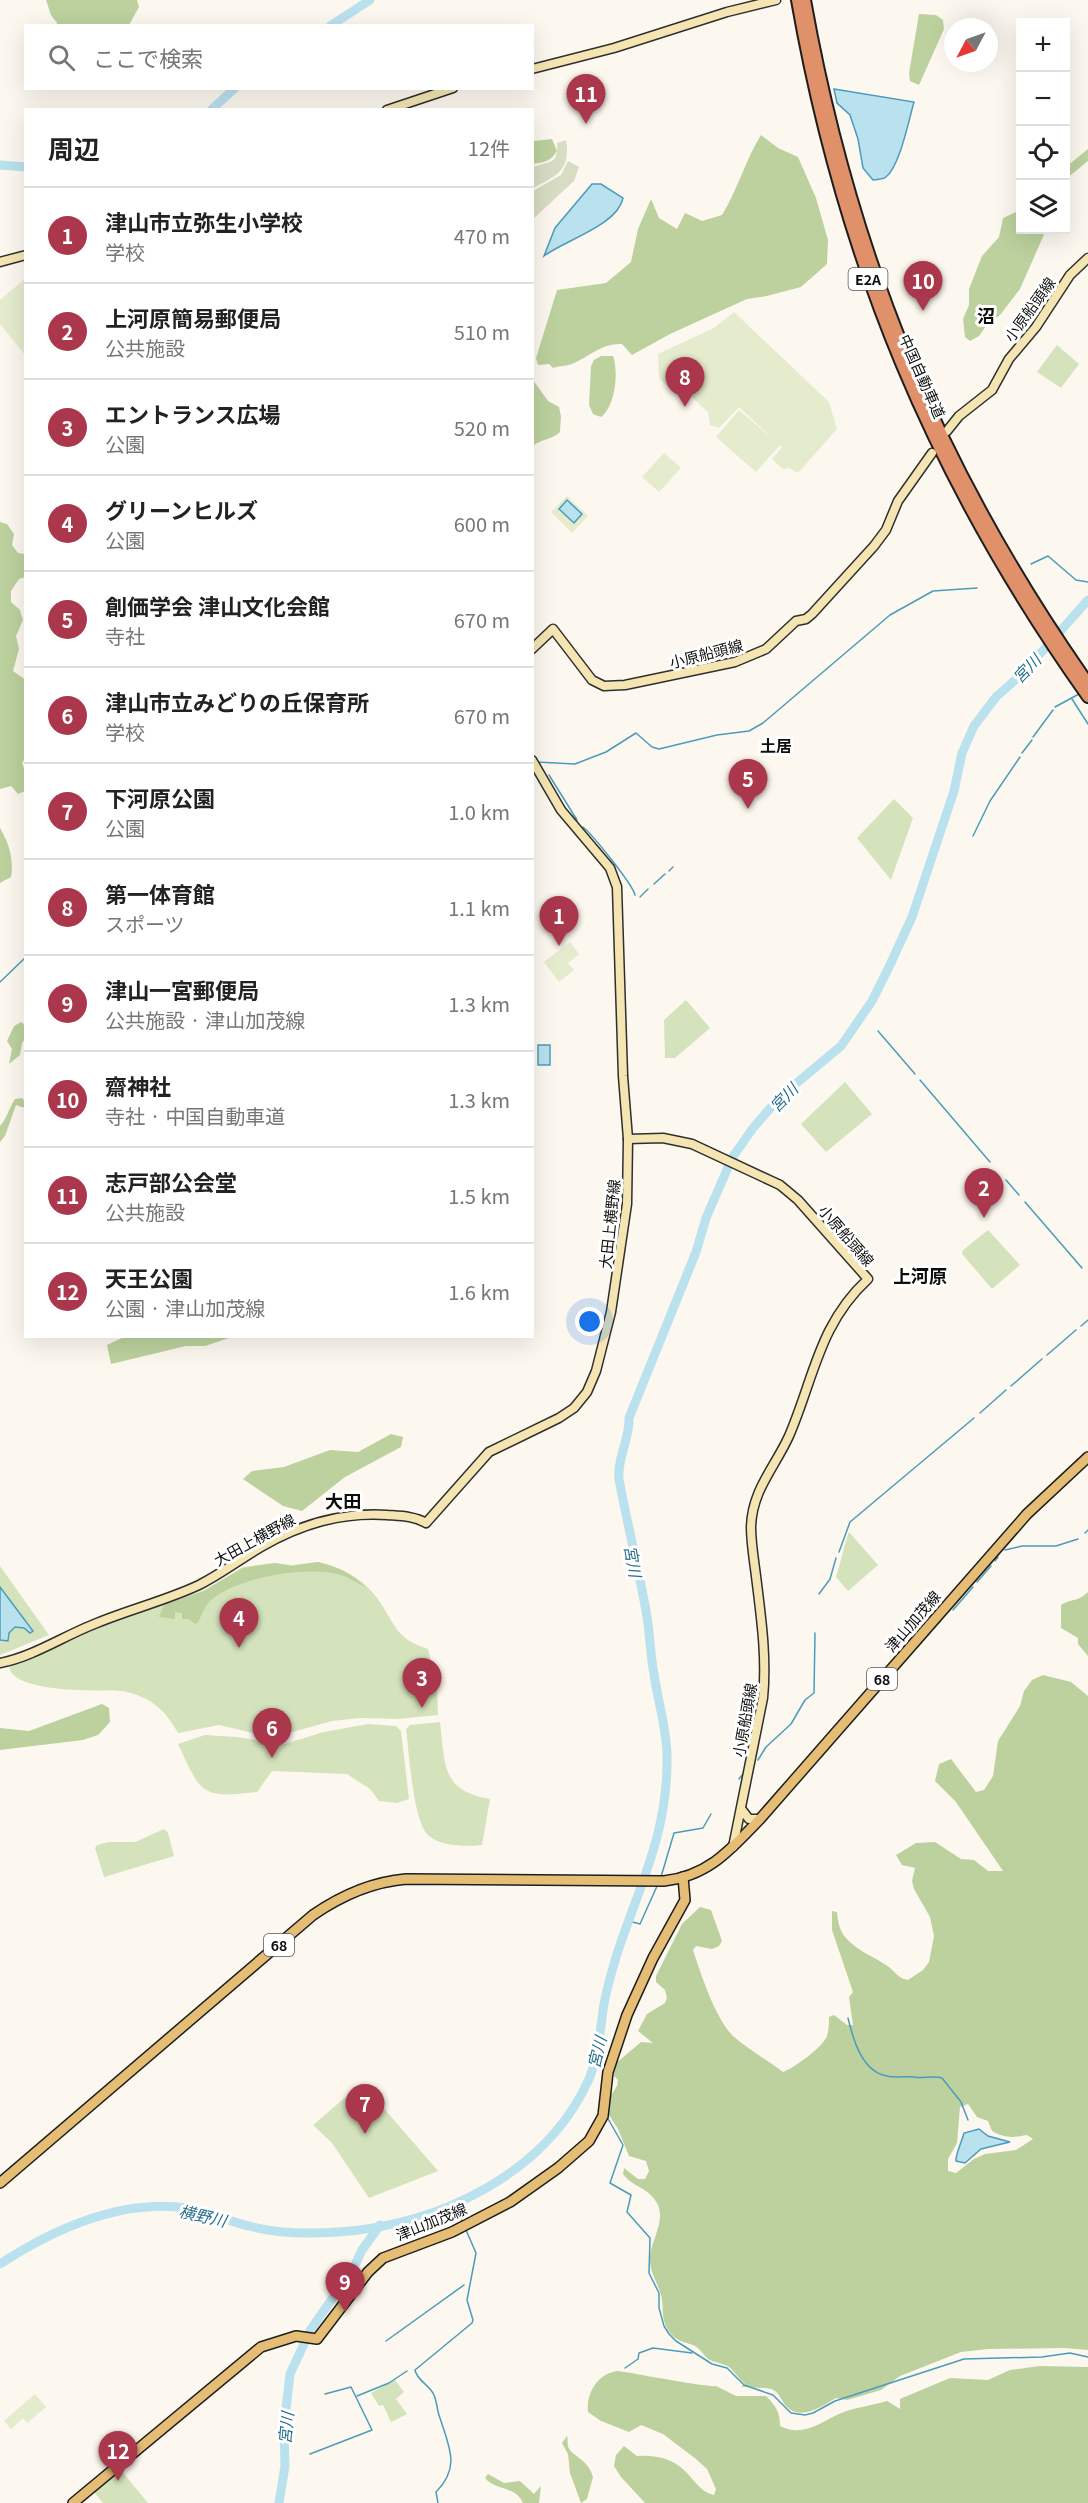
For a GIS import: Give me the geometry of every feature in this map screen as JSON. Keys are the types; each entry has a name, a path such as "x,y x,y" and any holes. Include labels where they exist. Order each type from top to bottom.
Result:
{"highway":[{"name":"中国自動車道","path":"797,0 821,123 842,199 866,275 893,347 924,419 1004,562 1078,676 1088,697"},
{"name":"中国自動車道","path":"805,0 831,129 874,273 931,414 991,539"},
{"name":"中国自動車道","path":"1078,676 1088,683"}],"main road":[{"path":"534,68 614,48 727,12 776,0"},
{"path":"393,108 447,90"},
{"path":"0,262 24,256"},
{"name":"小原船頭線","path":"947,431 959,416 992,390 1009,359 1036,327 1070,275 1088,258"},
{"name":"小原船頭線","path":"534,647 553,629 592,680 604,686 638,683 735,662 766,649 796,621 812,615 874,546 886,530 898,501 932,453"},
{"path":"535,763 561,810 610,868 616,881 628,1139"},
{"name":"小原船頭線","path":"628,1139 641,1137 675,1140 716,1154 780,1185 794,1196 868,1279 847,1300 827,1332 789,1437 755,1498 751,1528 766,1673 742,1810 733,1848"},
{"name":"大田上横野線","path":"0,1663 22,1656 93,1624 185,1591 210,1579 270,1542 314,1522 348,1515 375,1514 410,1517 426,1523 489,1452 574,1408 593,1380 611,1312 627,1204 628,1139"},
{"name":"津山加茂線","path":"0,2183 313,1915 340,1898 373,1885 406,1879 664,1881 683,1877 716,1863 760,1819 1027,1514 1088,1457"},
{"path":"742,1810 749,1819 760,1819"},
{"name":"津山加茂線","path":"73,2503 261,2347 275,2341 307,2337 317,2339 368,2272 383,2258 452,2232 510,2202 558,2168 589,2141 603,2116 608,2072 627,2016 648,1966 685,1900 686,1886 683,1877"}],"green space":[{"path":"46,0 137,0 139,7 130,24 56,24"},
{"path":"919,14 936,15 943,20 944,29 919,85 910,81 909,73"},
{"path":"761,135 778,148 798,157 816,198 828,240 827,264 801,287 747,299 670,334 632,355 622,344 615,344 602,348 570,365 553,368 549,364 538,365 536,358 557,290 606,283 631,262 638,229 651,199 659,218 677,229 685,213 702,221 722,215"},
{"path":"552,139 557,151 546,161 534,164 534,141"},
{"path":"566,140 564,166 555,176 534,188 534,167 555,159 557,143"},
{"path":"1088,149 1088,161 1070,176 1070,164"},
{"path":"568,161 579,167 574,181 534,218 534,190 561,175"},
{"path":"1016,212 1016,234 1044,234 1020,289 1000,315 986,326 979,336 970,341 965,337 963,319 969,305 969,289 982,256 999,237 1003,218"},
{"path":"24,280 24,354 0,324 0,300"},
{"path":"734,312 829,402 837,429 798,473 789,468 783,469 772,459 782,447 780,445 756,472 716,437 739,410 774,440 739,407 719,428 710,425 708,412 680,386 673,392 659,378 658,354 714,328"},
{"path":"1057,345 1079,364 1061,388 1037,372"},
{"path":"601,356 613,356 616,380 610,405 601,417 593,414 589,405 591,366 594,360"},
{"path":"534,381 548,401 559,407 561,416 560,432 534,445"},
{"path":"664,453 681,468 659,492 642,477"},
{"path":"567,496 588,516 572,533 551,512"},
{"path":"0,522 7,524 14,534 12,545 18,553 24,554 24,577 19,579 11,591 11,602 20,610 23,620 16,636 19,649 13,671 24,679 24,760 22,763 24,791 18,794 11,786 0,789"},
{"path":"894,799 913,818 891,880 857,838"},
{"path":"0,828 8,846 12,864 11,877 0,883"},
{"path":"570,942 579,954 568,963 574,970 559,982 544,962"},
{"path":"686,1000 710,1028 675,1058 665,1058 664,1020"},
{"path":"21,1022 24,1024 24,1040 20,1055 9,1064 12,1049 7,1041 14,1026"},
{"path":"845,1082 872,1114 826,1152 801,1124"},
{"path":"22,1098 24,1108 16,1105 5,1136 0,1142 0,1126 15,1099"},
{"path":"988,1230 1020,1265 992,1289 962,1254 963,1250"},
{"path":"122,1338 229,1338 205,1346 186,1346 111,1364 107,1345"},
{"path":"391,1434 403,1437 401,1447 345,1477 302,1511 283,1506 243,1479 252,1471 284,1467 330,1450 358,1452"},
{"path":"849,1532 878,1565 848,1591 836,1577"},
{"path":"318,1562 341,1570 362,1582 381,1603 401,1634 416,1645 428,1649 437,1687 438,1715 332,1721 278,1736 257,1734 219,1725 178,1733 168,1717 156,1705 141,1697 123,1691 60,1689 41,1686 14,1676 9,1667 93,1629 204,1590 243,1567 274,1563 292,1565"},
{"path":"318,1562 344,1571 366,1588 337,1574 289,1573 251,1580 234,1586 207,1604 198,1623 182,1619 182,1613 175,1612 175,1619 159,1617 164,1605 204,1591 243,1568 275,1563 292,1566"},
{"path":"0,1566 49,1635 0,1655"},
{"path":"1088,1592 1088,1656 1078,1644 1078,1638 1061,1628 1061,1605 1080,1598"},
{"path":"1043,1675 1071,1682 1088,1696 1088,2350 988,2349 961,2352 900,2376 881,2390 847,2400 836,2398 812,2411 799,2413 787,2407 774,2390 741,2387 745,2384 729,2367 708,2359 697,2347 677,2339 667,2329 661,2295 650,2261 659,2223 659,2209 649,2194 623,2174 624,2168 638,2179 645,2179 649,2171 646,2161 629,2156 618,2129 607,2112 608,2100 618,2080 614,2076 615,2064 641,2042 653,2043 638,2031 647,2014 665,2003 667,1998 665,1990 656,1982 656,1976 682,1924 700,1907 711,1910 722,1941 719,1946 712,1949 696,1946 693,1950 704,1983 720,2018 733,2036 783,2072 808,2057 820,2046 827,2036 829,2017 834,2015 847,2025 853,2025 849,1997 853,1992 832,1930 832,1911 837,1912 840,1929 850,1943 889,1967 900,1977 908,1980 923,1970 929,1962 934,1936 930,1917 914,1889 912,1881 915,1868 902,1865 896,1855 916,1843 935,1842 961,1859 974,1860 988,1871 1003,1871 956,1802 935,1781 939,1764 951,1759 976,1792 984,1790 993,1776 998,1741 1020,1706 1024,1691 1032,1680","holes":["968,2104 977,2117 988,2121 992,2131 1001,2135 1013,2137 1027,2135 1033,2139 1016,2150 985,2154 974,2159 956,2173 948,2171 948,2159 957,2143 960,2107"]},
{"path":"102,1704 109,1708 110,1722 98,1735 83,1740 0,1750 0,1728 29,1731"},
{"path":"440,1722 448,1773 462,1790 490,1799 482,1845 454,1845 440,1842 429,1836 419,1817 406,1729 410,1725"},
{"path":"368,1724 396,1726 401,1731 409,1799 397,1803 379,1801 370,1789 347,1774 272,1771 257,1792 213,1793 198,1783 178,1744 205,1735 238,1737 281,1745 324,1732"},
{"path":"164,1829 168,1833 174,1856 104,1877 95,1848 97,1845 109,1842 135,1842"},
{"path":"362,2083 438,2171 369,2198 332,2143 313,2125"},
{"path":"1040,2366 1088,2367 1088,2503 645,2503 614,2466 616,2455 624,2446 637,2456 657,2457 675,2463 710,2494 714,2495 716,2489 707,2469 663,2434 641,2425 629,2432 601,2421 588,2412 589,2398 595,2385 605,2376 618,2371 716,2386 736,2396 766,2396 777,2410 780,2426 804,2430 846,2411 887,2401 900,2409 900,2399 950,2378 988,2380 1010,2370"},
{"path":"395,2380 404,2392 396,2399 407,2414 391,2422 383,2405 379,2406 371,2393"},
{"path":"35,2394 46,2407 27,2423 23,2418 11,2429 4,2421"},
{"path":"567,2436 569,2449 583,2461 593,2477 587,2499 581,2503 570,2473 568,2454 562,2443"},
{"path":"121,2470 148,2503 103,2503 94,2492"},
{"path":"488,2474 504,2483 520,2481 534,2494 541,2486 539,2503 523,2503 515,2494 489,2482 485,2478"}],"water":[{"path":"834,89 914,102 900,153 891,171 884,178 873,180 863,168 858,139 850,115 837,103"},
{"path":"592,184 601,184 623,198 619,208 601,224 544,256 555,228"},
{"path":"567,500 582,514 574,523 559,509"},
{"path":"538,1045 550,1045 550,1065 538,1065"},
{"path":"0,1587 33,1631 30,1633 24,1628 15,1627 9,1633 8,1641 0,1640"},
{"path":"979,2129 988,2136 1010,2142 981,2149 965,2163 956,2161 964,2133"}],"waterway":[{"path":"333,24 370,0"},
{"path":"213,108 233,90"},
{"path":"0,165 24,167"},
{"path":"1031,564 1048,556 1076,580 1088,582"},
{"path":"536,762 575,764 606,752 636,733 652,747 659,749 717,735 749,731 763,723 890,615 933,591 977,588"},
{"name":"宮川","path":"0,2264 43,2239 66,2229 89,2220 138,2208 163,2206 187,2208 260,2229 294,2233 338,2232 413,2219 450,2206 485,2189 517,2168 546,2142 570,2113 592,2070 608,1985 658,1834 666,1784 667,1747 664,1726 646,1611 619,1479 629,1418 696,1252 706,1218 732,1158 753,1128 780,1097 841,1046 872,1001 889,967 912,917 954,791 962,753 974,726 996,697 1022,674 1088,600"},
{"path":"1055,707 1079,694"},
{"path":"1072,699 1088,724"},
{"path":"1033,737 1053,710"},
{"path":"1022,753 1032,740"},
{"path":"973,836 990,801 1020,757"},
{"path":"549,775 577,820"},
{"path":"583,827 612,860 635,895"},
{"path":"669,871 673,867"},
{"path":"654,884 665,874"},
{"path":"640,897 648,889"},
{"path":"0,982 24,959"},
{"path":"878,1031 915,1074"},
{"path":"920,1080 990,1162"},
{"path":"1006,1180 1019,1195"},
{"path":"1025,1202 1082,1268"},
{"path":"1081,1326 1088,1320"},
{"path":"1047,1355 1076,1330"},
{"path":"1011,1386 1042,1359"},
{"path":"980,1413 1006,1390"},
{"path":"839,1552 850,1522 974,1418"},
{"path":"1085,1533 1088,1530"},
{"path":"1005,1550 1022,1546 1056,1546 1078,1539"},
{"path":"995,1561 998,1557"},
{"path":"819,1594 830,1579 836,1558"},
{"path":"977,1582 991,1566"},
{"path":"953,1610 973,1587"},
{"path":"758,1760 766,1747 791,1724 805,1700 814,1693 815,1633"},
{"path":"739,1779 743,1774"},
{"path":"661,1877 674,1833 703,1828 711,1814"},
{"path":"629,1921 640,1924 658,1884"},
{"path":"848,2018 860,2053 871,2068 890,2077 942,2078 961,2102 968,2120"},
{"path":"607,2117 623,2145 610,2183 631,2195 627,2212 650,2238 649,2273 659,2293 659,2308 664,2326 676,2341 712,2364 727,2368 744,2385 773,2395 791,2413 805,2415 813,2413 835,2401 964,2359 1042,2357 1070,2353 1088,2357"},
{"path":"456,2205 462,2221"},
{"name":"宮川","path":"279,2503 285,2466 284,2426 290,2374 311,2329 353,2269 362,2250 380,2225"},
{"path":"438,2503 436,2492 448,2474 451,2456 434,2395 418,2377 415,2370 472,2323 467,2300 476,2253 466,2230"},
{"path":"386,2341 464,2285"},
{"path":"625,2368 638,2359 639,2353 653,2348 692,2353"},
{"path":"357,2396 389,2383 407,2371"},
{"path":"310,2454 372,2430 351,2387 325,2394"}],"place":[{"name":"志戸部公会堂","path":"586,124"},
{"name":"齋神社","path":"923,311"},
{"name":"第一体育館","path":"685,407"},
{"name":"創価学会 津山文化会館","path":"748,809"},
{"name":"津山市立弥生小学校","path":"559,946"},
{"name":"上河原簡易郵便局","path":"984,1218"},
{"name":"グリーンヒルズ","path":"239,1648"},
{"name":"エントランス広場","path":"422,1708"},
{"name":"津山市立みどりの丘保育所","path":"272,1758"},
{"name":"下河原公園","path":"365,2134"},
{"name":"津山一宮郵便局","path":"345,2312"},
{"name":"天王公園","path":"118,2481"}],"district":[{"name":"沼","path":"986,315"},
{"name":"土居","path":"776,745"},
{"name":"上河原","path":"920,1275"},
{"name":"大田","path":"343,1500"}],"water label":[{"name":"横野川","path":"203,2215"}]}
